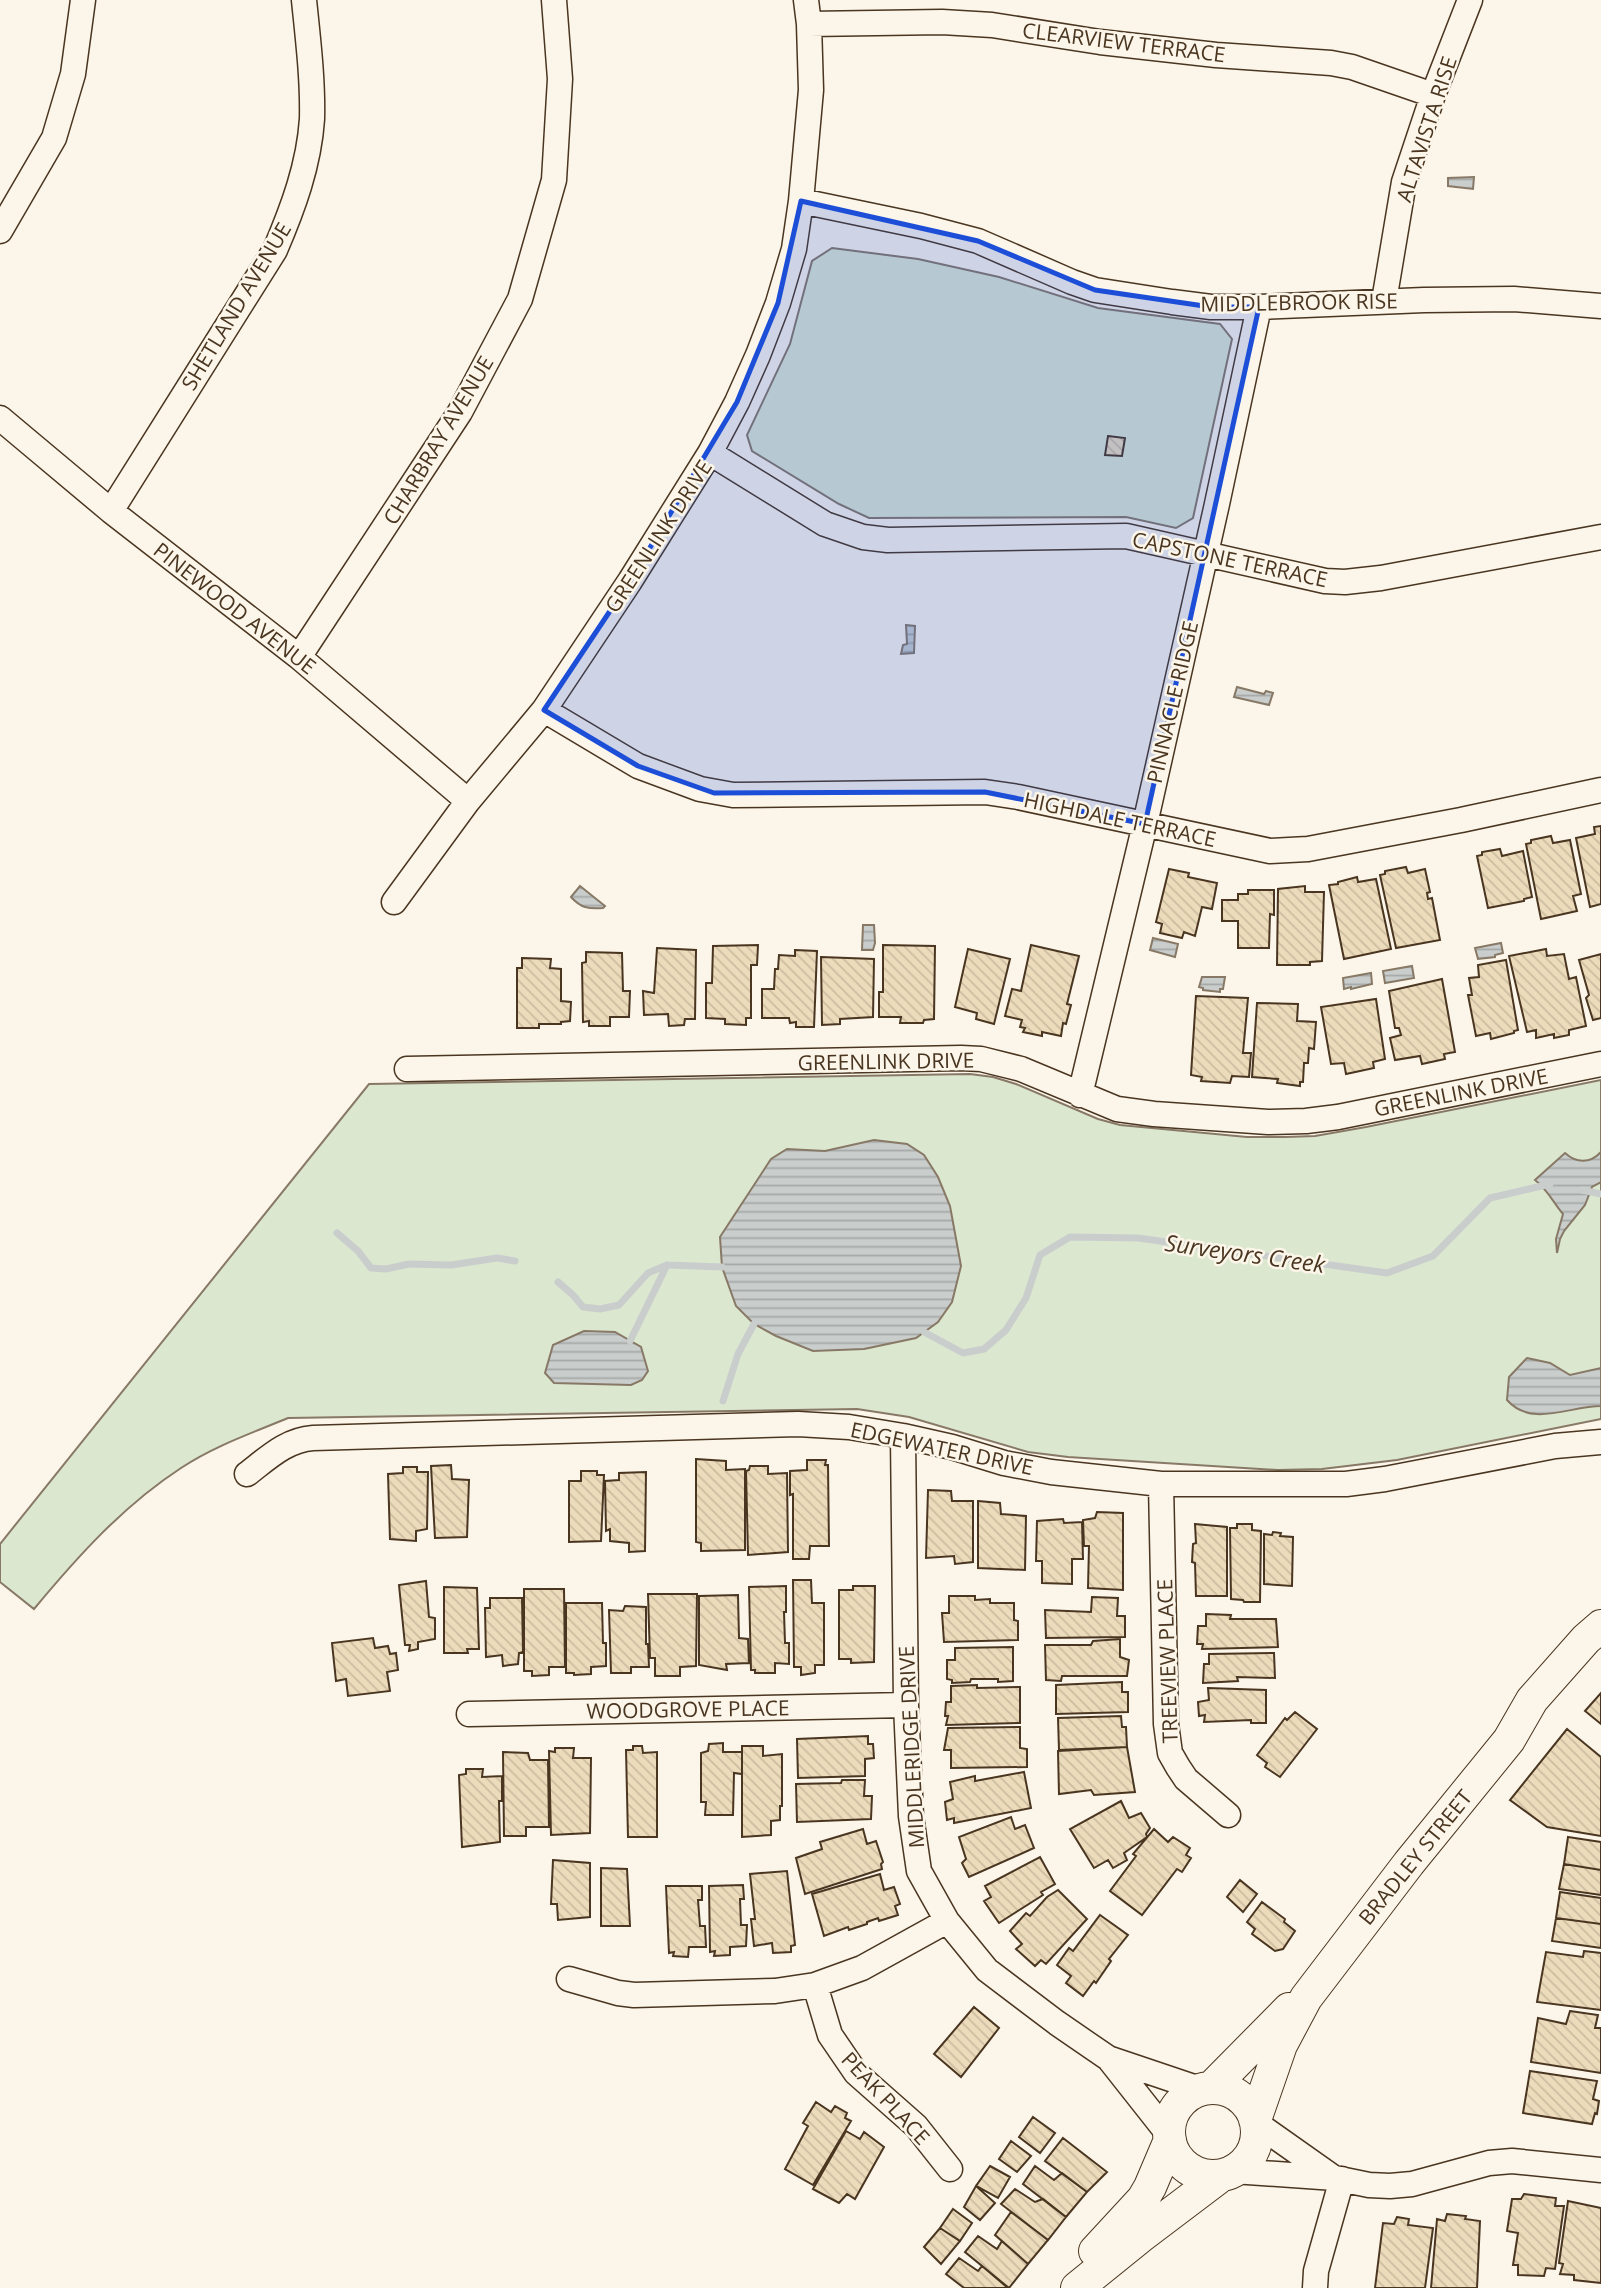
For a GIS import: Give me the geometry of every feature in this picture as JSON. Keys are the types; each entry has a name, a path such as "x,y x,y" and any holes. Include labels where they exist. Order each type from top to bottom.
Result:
{"main road":[{"name":"BRADLEY STREET","path":"1256,2122 1281,2045 1306,1998 1409,1863 1509,1740 1532,1700 1586,1639 1601,1626"},
{"name":"BRADLEY STREET","path":"1509,1740 1530,1727 1601,1647"},
{"name":"BRADLEY STREET","path":"1206,2089 1322,1976"},
{"path":"1077,2288 1140,2236 1227,2173 1241,2166 1252,2151 1257,2133 1251,2109 1234,2093 1206,2089 1183,2099 1176,2107 1169,2125 1172,2149 1184,2165 1202,2175 1227,2173"},
{"path":"1066,2288 1082,2264 1143,2199 1169,2137"}],"street":[{"path":"0,231 54,138 73,74 83,0"},
{"name":"SHETLAND AVENUE","path":"111,511 275,250 294,206 305,165 312,121 304,0"},
{"name":"CHARBRAY AVENUE","path":"299,657 460,412 520,299 554,180 560,79 554,0"},
{"name":"ALTAVISTA RISE","path":"1384,301 1404,182 1433,95 1470,0"},
{"name":"CLEARVIEW TERRACE","path":"808,12 967,23 1191,52 1331,63 1352,67 1433,95"},
{"name":"GREENLINK DRIVE","path":"394,902 468,801 544,710 630,581 710,453 758,355 778,303 794,249 801,201 811,90 808,12"},
{"name":"MIDDLEBROOK RISE","path":"801,201 978,241 1095,290 1211,307 1514,299 1601,306"},
{"name":"PINNACLE RIDGE","path":"1080,1095 1145,824 1259,307"},
{"name":"PINEWOOD AVENUE","path":"0,418 111,511 299,657 468,801"},
{"name":"CAPSTONE TERRACE","path":"710,453 825,524 863,537 919,541 1126,536 1286,573 1345,582 1381,578 1601,537"},
{"name":"HIGHDALE TERRACE","path":"544,710 638,766 699,789 723,794 985,792 1270,851 1296,850 1461,820 1601,790"},
{"name":"GREENLINK DRIVE","path":"407,1069 981,1059 1012,1066 1117,1109 1287,1122 1338,1117 1601,1064"},
{"name":"EDGEWATER DRIVE","path":"247,1474 286,1445 313,1437 798,1424 849,1427 903,1436 1039,1470 1161,1484 1346,1484 1555,1446 1601,1442"},
{"name":"MIDDLERIDGE DRIVE","path":"903,1436 906,1705 911,1816 919,1871 947,1921 987,1970 1057,2024 1108,2058 1206,2089"},
{"name":"TREEVIEW PLACE","path":"1161,1484 1166,1724 1170,1753 1186,1779 1228,1815"},
{"name":"WOODGROVE PLACE","path":"469,1714 906,1705"},
{"path":"569,1979 634,1995 775,1991 815,1985 862,1968 947,1921"},
{"name":"PEAK PLACE","path":"815,1985 826,2026 850,2064 873,2090 916,2126 950,2169"},
{"name":"MIDDLERIDGE DRIVE","path":"1108,2058 1169,2137"},
{"path":"1256,2122 1339,2179"},
{"path":"1227,2173 1339,2179 1369,2185 1412,2184 1489,2163 1512,2161 1601,2170"},
{"path":"1315,2288 1316,2271 1339,2179"}],"highlighted area":[{"path":"801,201 978,241 1095,290 1211,307 1259,307 1145,824 985,792 714,793 638,766 544,710 630,581 737,402 778,303"}],"green space":[{"path":"832,248 918,259 999,277 1098,308 1220,324 1232,339 1193,518 1176,528 1126,517 869,518 839,504 752,451 747,435 790,344 812,261"},
{"path":"970,1074 1016,1084 1098,1119 1120,1125 1247,1137 1315,1136 1601,1080 1601,1419 1397,1460 1322,1469 1278,1470 1068,1457 1028,1452 909,1417 857,1409 288,1418 207,1453 160,1483 102,1533 34,1609 0,1582 0,1544 369,1084"}],"shaded area":[{"path":"1474,177 1473,189 1448,186 1448,178"},
{"path":"906,625 915,626 914,653 901,654 903,645 907,644"},
{"path":"1237,687 1264,694 1266,691 1273,693 1269,705 1234,697"},
{"path":"580,886 605,906 593,908 578,904 571,897"},
{"path":"863,925 874,925 873,950 862,950"},
{"path":"1153,938 1178,944 1175,957 1150,950"},
{"path":"1501,943 1503,953 1478,959 1475,948"},
{"path":"1412,966 1414,978 1385,983 1383,971"},
{"path":"1371,973 1372,984 1344,989 1343,978"},
{"path":"1202,977 1225,977 1223,989 1220,989 1220,992 1203,990 1199,987"},
{"path":"874,1140 907,1144 924,1155 938,1177 950,1206 961,1266 952,1302 938,1322 916,1338 864,1349 813,1351 754,1324 736,1306 722,1267 720,1237 771,1159 787,1149 825,1151"},
{"path":"1601,1152 1601,1182 1592,1187 1585,1205 1564,1231 1557,1253 1556,1239 1563,1214 1535,1180 1565,1153 1583,1161 1592,1159"},
{"path":"584,1331 615,1332 641,1347 648,1371 642,1380 631,1385 554,1383 545,1373 553,1345"},
{"path":"1527,1358 1550,1363 1570,1375 1601,1368 1601,1406 1551,1414 1528,1413 1517,1408 1507,1400 1509,1377"}],"building":[{"path":"1108,436 1125,438 1122,456 1105,455"},
{"path":"1601,826 1601,904 1590,907 1576,838 1595,834 1594,827"},
{"path":"1551,836 1553,843 1570,840 1581,894 1573,896 1577,911 1541,919 1526,844 1531,843 1531,840"},
{"path":"1500,849 1502,856 1523,851 1532,897 1488,908 1477,856 1482,855 1482,852"},
{"path":"1406,867 1408,873 1425,869 1430,892 1427,893 1428,899 1432,898 1440,940 1396,948 1380,875 1385,874 1385,871"},
{"path":"1169,869 1189,873 1188,877 1217,883 1212,909 1202,907 1195,936 1184,932 1182,938 1160,933 1162,924 1156,922"},
{"path":"1357,877 1358,882 1376,879 1391,949 1344,959 1329,885"},
{"path":"1305,886 1305,892 1324,892 1322,961 1310,962 1310,965 1277,965 1278,889"},
{"path":"1248,890 1274,890 1274,915 1270,914 1269,948 1238,948 1238,921 1222,921 1222,900 1238,900 1238,894 1248,894"},
{"path":"758,945 757,965 751,965 751,1018 746,1018 746,1025 725,1024 725,1019 706,1018 706,983 712,983 713,946"},
{"path":"883,945 935,946 934,1019 924,1020 923,1023 900,1023 901,1017 879,1017 879,992 883,992"},
{"path":"1031,945 1079,956 1067,1004 1071,1005 1061,1036 1023,1032 1025,1028 1020,1027 1022,1020 1005,1016 1012,989 1021,991"},
{"path":"657,948 696,950 695,1019 685,1019 684,1025 669,1026 668,1014 644,1015 643,991 654,993"},
{"path":"968,949 1010,959 994,1024 976,1019 977,1013 955,1007"},
{"path":"1546,949 1547,956 1564,954 1569,979 1576,977 1586,1026 1569,1030 1569,1035 1554,1038 1554,1034 1536,1038 1536,1030 1527,1032 1509,956"},
{"path":"795,950 817,951 814,1027 796,1027 796,1022 790,1023 789,1018 762,1018 762,989 774,989 779,955 795,956"},
{"path":"586,952 622,953 623,991 630,991 629,1017 610,1017 610,1026 589,1026 589,1021 583,1022 582,963 586,962"},
{"path":"1601,954 1601,1018 1593,1020 1579,960"},
{"path":"821,957 874,959 873,1017 840,1019 840,1024 822,1025"},
{"path":"522,958 551,959 550,968 561,969 561,1001 571,1002 570,1021 561,1024 539,1024 539,1028 517,1028 517,968 522,968"},
{"path":"1506,960 1518,1030 1491,1039 1490,1033 1476,1036 1468,995 1472,995 1469,978 1479,977 1478,965"},
{"path":"1442,979 1455,1052 1444,1054 1445,1059 1422,1064 1420,1056 1395,1060 1390,1038 1401,1035 1399,1028 1395,1028 1389,991"},
{"path":"1196,996 1248,998 1243,1053 1251,1053 1249,1077 1232,1076 1230,1083 1201,1081 1202,1077 1191,1075"},
{"path":"1376,999 1385,1059 1373,1062 1374,1068 1346,1074 1344,1063 1331,1064 1321,1007"},
{"path":"1257,1003 1298,1004 1297,1021 1316,1022 1314,1049 1309,1048 1308,1063 1304,1063 1303,1082 1300,1082 1300,1086 1277,1083 1278,1079 1252,1077"},
{"path":"696,1459 726,1461 726,1470 745,1469 745,1550 701,1551 701,1543 696,1542"},
{"path":"807,1460 826,1460 825,1465 828,1465 829,1546 810,1546 809,1559 793,1559 793,1494 790,1495 790,1471 807,1470"},
{"path":"451,1465 452,1479 469,1480 467,1537 435,1538 431,1466"},
{"path":"750,1466 768,1466 768,1474 787,1473 788,1552 748,1555 746,1471"},
{"path":"403,1467 417,1467 417,1472 428,1472 427,1529 416,1531 416,1541 390,1539 388,1474 403,1473"},
{"path":"581,1471 597,1471 597,1475 604,1475 601,1541 569,1542 569,1481 581,1481"},
{"path":"646,1472 645,1551 629,1552 629,1543 610,1541 610,1529 606,1531 605,1481 619,1480 619,1473"},
{"path":"928,1490 951,1491 952,1501 973,1501 973,1562 955,1564 954,1556 926,1558"},
{"path":"978,1501 1000,1503 1001,1514 1026,1516 1025,1570 978,1568"},
{"path":"1097,1512 1123,1513 1123,1590 1088,1588 1089,1546 1084,1546 1083,1520 1095,1518"},
{"path":"1063,1519 1064,1523 1082,1522 1083,1559 1072,1559 1072,1584 1042,1583 1042,1561 1036,1561 1037,1521"},
{"path":"1195,1524 1227,1527 1227,1596 1196,1596 1195,1563 1192,1562 1193,1544 1196,1543"},
{"path":"1237,1524 1252,1524 1252,1530 1261,1531 1260,1602 1231,1599 1230,1528 1237,1528"},
{"path":"1273,1532 1281,1533 1280,1536 1293,1537 1292,1586 1264,1584 1264,1534 1272,1535"},
{"path":"793,1580 811,1580 812,1603 824,1603 824,1665 815,1665 815,1673 801,1675 801,1667 794,1667"},
{"path":"426,1581 429,1617 435,1618 435,1639 418,1642 418,1649 409,1651 410,1645 405,1645 399,1585"},
{"path":"786,1586 785,1643 789,1643 789,1664 775,1663 775,1673 755,1673 755,1670 751,1670 749,1587"},
{"path":"853,1586 875,1586 874,1662 851,1663 851,1659 839,1659 839,1590 853,1590"},
{"path":"444,1587 477,1588 479,1649 467,1649 468,1653 444,1653"},
{"path":"524,1589 564,1589 565,1667 549,1667 549,1675 532,1676 532,1671 524,1671"},
{"path":"648,1594 697,1594 696,1666 680,1667 680,1676 655,1676 655,1658 650,1658"},
{"path":"738,1595 739,1638 748,1639 749,1663 726,1664 727,1670 699,1665 699,1596"},
{"path":"949,1596 975,1596 975,1600 990,1599 990,1603 1014,1603 1018,1640 944,1642 942,1613 949,1613"},
{"path":"1092,1597 1118,1598 1117,1616 1125,1616 1125,1637 1046,1638 1045,1610 1091,1612"},
{"path":"490,1598 522,1598 523,1652 519,1653 518,1664 503,1666 502,1655 486,1657 485,1608 490,1608"},
{"path":"566,1603 602,1603 606,1666 591,1667 591,1674 566,1673"},
{"path":"625,1606 646,1607 649,1667 631,1667 631,1673 611,1673 609,1610 623,1611"},
{"path":"1206,1614 1231,1615 1230,1619 1276,1619 1278,1647 1202,1649 1203,1644 1197,1644 1198,1626 1206,1626"},
{"path":"373,1638 375,1648 388,1646 390,1654 396,1653 398,1670 387,1672 390,1691 348,1696 346,1679 336,1681 332,1643"},
{"path":"1120,1639 1120,1657 1129,1660 1127,1676 1062,1676 1061,1681 1046,1680 1045,1645 1091,1645 1093,1641"},
{"path":"1013,1647 1013,1681 971,1679 970,1682 952,1683 952,1680 947,1679 947,1660 955,1660 955,1648"},
{"path":"1274,1653 1275,1678 1237,1677 1238,1681 1203,1683 1204,1664 1209,1664 1209,1654"},
{"path":"1122,1682 1122,1692 1128,1692 1128,1712 1056,1714 1056,1685"},
{"path":"977,1685 977,1688 1020,1687 1020,1723 946,1725 946,1702 951,1702 951,1686"},
{"path":"1208,1688 1266,1690 1266,1723 1251,1723 1251,1720 1204,1722 1205,1715 1199,1716 1198,1702 1209,1700"},
{"path":"1601,1693 1601,1724 1585,1711"},
{"path":"1295,1712 1317,1729 1280,1777 1265,1767 1267,1763 1257,1755 1285,1718 1287,1720"},
{"path":"1121,1716 1122,1727 1126,1727 1127,1747 1059,1750 1058,1718"},
{"path":"1020,1727 1020,1748 1027,1749 1027,1767 951,1768 951,1750 944,1750 948,1728"},
{"path":"1567,1729 1601,1757 1601,1836 1547,1827 1510,1800"},
{"path":"868,1736 868,1744 873,1744 874,1758 865,1759 865,1776 798,1778 797,1739"},
{"path":"723,1743 723,1752 742,1752 742,1774 734,1773 733,1815 705,1815 706,1802 701,1802 701,1753 708,1751 709,1744"},
{"path":"633,1746 642,1746 643,1753 657,1752 657,1837 628,1837 626,1750 633,1750"},
{"path":"742,1746 763,1746 763,1756 782,1754 782,1806 780,1820 771,1821 771,1835 742,1837"},
{"path":"1127,1747 1135,1792 1094,1795 1091,1790 1059,1794 1058,1751"},
{"path":"555,1748 574,1748 573,1758 591,1758 590,1833 551,1835 549,1751 555,1752"},
{"path":"503,1752 528,1753 530,1760 548,1760 549,1827 526,1827 526,1836 504,1836"},
{"path":"466,1769 483,1769 482,1777 502,1776 502,1801 499,1801 500,1842 462,1847 459,1775 466,1774"},
{"path":"1024,1772 1031,1808 954,1823 954,1818 947,1820 945,1802 953,1799 950,1782 975,1776 975,1781"},
{"path":"842,1780 865,1780 864,1796 872,1796 871,1819 797,1822 796,1784 841,1783"},
{"path":"1121,1801 1129,1818 1141,1813 1150,1828 1147,1837 1124,1853 1127,1860 1113,1868 1108,1860 1094,1868 1070,1829"},
{"path":"1011,1817 1015,1829 1025,1825 1034,1848 969,1877 962,1863 966,1859 959,1837"},
{"path":"863,1829 867,1844 876,1841 883,1862 882,1869 805,1894 796,1858 822,1849 820,1842"},
{"path":"1154,1829 1168,1842 1173,1837 1190,1848 1186,1855 1191,1858 1182,1872 1177,1869 1142,1915 1110,1891 1136,1856 1133,1854"},
{"path":"1568,1837 1601,1842 1601,1870 1564,1864"},
{"path":"1040,1857 1055,1884 1041,1892 1043,1895 999,1923 984,1901 991,1897 985,1886"},
{"path":"553,1860 590,1863 590,1917 558,1920 557,1904 551,1904"},
{"path":"1564,1864 1601,1870 1601,1895 1559,1889"},
{"path":"601,1868 627,1869 630,1926 601,1926"},
{"path":"787,1871 795,1945 791,1946 791,1952 773,1953 772,1943 754,1946 751,1919 755,1919 750,1874"},
{"path":"880,1874 884,1890 894,1887 900,1904 895,1906 898,1915 879,1921 878,1918 849,1930 848,1927 824,1936 812,1894"},
{"path":"1240,1880 1257,1894 1243,1912 1227,1897"},
{"path":"743,1885 744,1899 740,1899 741,1925 747,1925 746,1946 730,1947 730,1955 714,1956 715,1951 710,1952 709,1886"},
{"path":"666,1886 702,1886 702,1900 698,1900 700,1926 705,1926 706,1947 689,1947 688,1957 673,1956 674,1952 669,1953"},
{"path":"1058,1890 1087,1919 1046,1964 1041,1960 1035,1966 1016,1949 1022,1944 1010,1931 1026,1913 1030,1916 1047,1897"},
{"path":"1560,1892 1601,1898 1601,1924 1556,1918"},
{"path":"1262,1902 1285,1919 1284,1922 1295,1931 1283,1949 1275,1951 1252,1934 1255,1929 1247,1922"},
{"path":"1100,1915 1128,1935 1109,1959 1111,1961 1096,1983 1094,1981 1083,1996 1066,1983 1071,1976 1057,1965 1069,1948 1073,1951"},
{"path":"1556,1918 1601,1924 1601,1948 1552,1941"},
{"path":"1584,1951 1601,1953 1601,2010 1537,2002 1546,1952 1583,1957"},
{"path":"974,2007 999,2028 961,2077 934,2054"},
{"path":"1570,2011 1598,2015 1595,2028 1601,2028 1601,2073 1531,2062 1538,2018 1566,2024"},
{"path":"1530,2071 1597,2081 1593,2099 1599,2101 1592,2124 1523,2113"},
{"path":"816,2102 831,2112 835,2106 847,2113 845,2118 851,2121 813,2185 785,2169 808,2126 803,2123"},
{"path":"1033,2117 1055,2133 1040,2153 1019,2137"},
{"path":"846,2131 860,2139 864,2132 884,2147 855,2199 847,2194 839,2203 813,2189"},
{"path":"1063,2138 1107,2172 1087,2192 1045,2161"},
{"path":"1011,2141 1031,2156 1017,2172 999,2159"},
{"path":"990,2166 1010,2177 998,2198 976,2186"},
{"path":"1035,2166 1054,2180 1062,2173 1087,2192 1066,2217 1023,2184"},
{"path":"976,2186 995,2203 980,2220 964,2207"},
{"path":"1015,2189 1035,2202 1043,2199 1066,2217 1048,2240 1001,2204"},
{"path":"1524,2194 1556,2198 1555,2206 1564,2206 1555,2269 1546,2268 1544,2276 1518,2275 1518,2265 1513,2265 1518,2233 1507,2231 1512,2199 1521,2199"},
{"path":"1568,2201 1601,2208 1601,2283 1574,2280 1574,2275 1560,2274 1563,2264 1559,2263"},
{"path":"953,2209 972,2223 960,2241 940,2228"},
{"path":"1011,2212 1048,2240 1028,2264 995,2235"},
{"path":"1447,2214 1480,2221 1477,2288 1431,2288 1437,2219 1445,2221"},
{"path":"1397,2217 1409,2219 1408,2225 1433,2228 1425,2288 1375,2288 1383,2223 1394,2224"},
{"path":"940,2228 960,2241 941,2264 924,2247"},
{"path":"978,2236 997,2249 1002,2241 1028,2264 1009,2288 965,2252"},
{"path":"959,2258 978,2271 982,2266 1008,2288 964,2288 946,2274"}],"waterway":[{"name":"Surveyors Creek","path":"924,1332 963,1353 984,1349 1006,1330 1026,1298 1040,1255 1070,1237 1138,1238 1387,1273 1433,1256 1490,1198 1550,1184"},
{"name":"Surveyors Creek","path":"1582,1190 1601,1194"},
{"path":"337,1233 358,1251 371,1268 386,1269 409,1264 451,1265 497,1258 515,1261"},
{"path":"558,1282 583,1307 600,1309 619,1305 648,1273 667,1265 722,1267"},
{"path":"630,1341 667,1265"},
{"path":"723,1401 738,1354 754,1324"}]}
